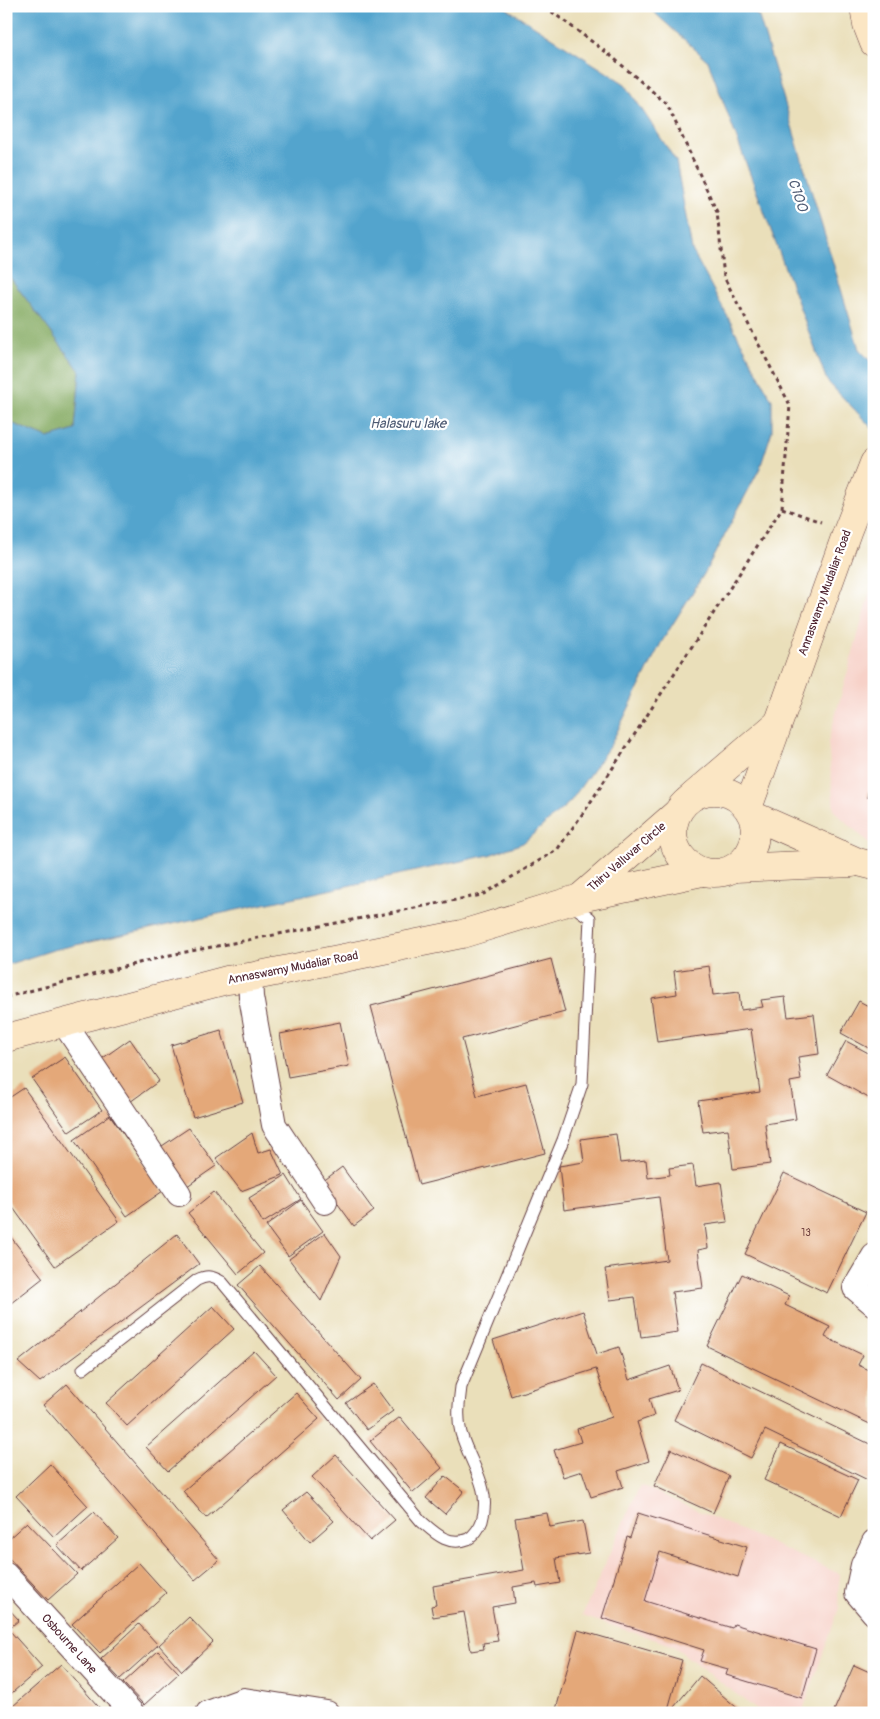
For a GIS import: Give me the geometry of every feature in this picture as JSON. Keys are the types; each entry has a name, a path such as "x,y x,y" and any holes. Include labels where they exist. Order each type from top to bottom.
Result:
{"street":[{"path":"847,6 868,25"},
{"name":"Annaswamy Mudaliar Road","path":"777,724 874,463"},
{"path":"735,868 751,851 755,839 755,827 750,812 777,724"},
{"name":"Thiru Valluvar Circle","path":"574,900 777,724"},
{"name":"Thiru Valluvar Circle","path":"702,872 691,867 682,859 672,837 673,825 684,805 703,792 716,790 740,799 750,812 866,864"},
{"name":"Thiru Valluvar Circle","path":"574,900 702,872 719,873 735,868 866,864"},
{"name":"Annaswamy Mudaliar Road","path":"6,1038 226,980 250,977 462,934 574,900"},
{"path":"250,977 274,1125 325,1202"},
{"path":"64,1023 178,1194"},
{"path":"874,1256 855,1288 874,1304"},
{"path":"874,1542 862,1565 857,1593 874,1613"},
{"name":"Osbourne Lane","path":"6,1575 132,1713"},
{"path":"208,1713 244,1700 327,1713"}],"lane":[{"path":"82,1369 197,1280 204,1276 211,1276 222,1282 421,1521 443,1540 457,1541 470,1538 480,1526 486,1509 483,1485 461,1433 458,1413 461,1387 563,1140 582,1084 590,918 574,900"}],"path":[{"path":"6,998 170,955 482,896 557,850 588,806 782,508 790,405 724,276 717,212 667,104 610,55 544,6"},
{"path":"782,508 847,532"}],"shaded area":[{"path":"874,577 874,845 869,843 834,811 828,742"},
{"path":"640,1485 840,1574 839,1608 802,1713 761,1713 672,1645 582,1616"}],"green space":[{"path":"6,272 80,371 75,430 48,438 6,421"}],"water":[{"name":"Halasuru lake","path":"6,6 503,6 625,84 676,161 692,250 772,400 772,431 760,468 704,574 661,643 611,744 570,802 523,843 489,855 53,950 6,965 6,421 48,438 75,430 80,371 6,272"},
{"name":"C100","path":"647,6 747,6 759,17 859,349 874,365 874,430 827,381 708,61"}],"building":[{"path":"874,773 874,799 867,797"},
{"path":"551,959 565,1012 462,1039 477,1096 526,1083 545,1153 419,1185 371,1006"},
{"path":"709,966 713,995 739,992 741,1010 763,1007 761,1000 785,997 788,1017 814,1014 819,1054 798,1057 801,1080 790,1082 796,1119 765,1124 770,1164 733,1169 728,1129 703,1132 698,1101 760,1092 751,1029 657,1042 651,998 677,994 674,971"},
{"path":"859,1001 874,1009 874,1051 841,1033"},
{"path":"340,1022 349,1066 288,1077 280,1034"},
{"path":"221,1030 243,1102 193,1117 171,1045"},
{"path":"130,1039 159,1081 123,1107 93,1065"},
{"path":"846,1041 874,1056 874,1101 827,1075"},
{"path":"65,1057 102,1110 69,1132 32,1079"},
{"path":"24,1088 119,1221 55,1266 6,1198 6,1100"},
{"path":"110,1115 163,1191 127,1216 74,1140"},
{"path":"189,1128 216,1166 180,1191 153,1152"},
{"path":"252,1133 258,1153 271,1149 283,1175 241,1191 216,1158"},
{"path":"616,1134 620,1163 646,1160 648,1178 670,1175 669,1168 693,1165 696,1186 721,1182 727,1222 705,1225 708,1248 698,1250 703,1288 672,1292 678,1332 641,1337 635,1297 610,1300 605,1269 667,1260 659,1197 564,1210 559,1166 584,1162 581,1139"},
{"path":"342,1167 374,1211 354,1226 322,1182"},
{"path":"784,1173 866,1212 827,1293 745,1254"},
{"path":"286,1175 301,1199 263,1223 249,1198"},
{"path":"214,1192 263,1253 238,1274 188,1213"},
{"path":"301,1200 323,1231 288,1256 266,1226"},
{"path":"6,1231 43,1278 6,1307"},
{"path":"325,1233 341,1256 321,1301 289,1259"},
{"path":"177,1234 199,1264 40,1382 18,1362"},
{"path":"260,1266 361,1380 339,1400 238,1285"},
{"path":"742,1274 789,1296 785,1305 830,1327 825,1337 863,1355 858,1365 874,1372 874,1426 707,1346"},
{"path":"213,1306 234,1329 127,1426 106,1403"},
{"path":"583,1311 597,1354 619,1347 629,1380 670,1366 678,1390 649,1399 654,1416 637,1422 649,1461 618,1471 623,1487 591,1497 582,1471 563,1477 554,1450 581,1442 577,1429 612,1417 596,1369 511,1396 493,1340"},
{"path":"254,1351 276,1375 168,1471 146,1447"},
{"path":"701,1363 874,1446 874,1483 765,1430 751,1458 674,1420"},
{"path":"67,1384 219,1560 195,1580 43,1405"},
{"path":"373,1384 393,1411 367,1430 346,1403"},
{"path":"296,1393 319,1419 206,1518 183,1491"},
{"path":"400,1417 442,1468 413,1493 370,1441"},
{"path":"6,1426 12,1432 6,1437"},
{"path":"781,1444 858,1480 841,1516 764,1480"},
{"path":"671,1449 729,1476 713,1513 654,1486"},
{"path":"336,1455 395,1520 370,1541 312,1477"},
{"path":"50,1464 88,1506 54,1537 16,1496"},
{"path":"445,1476 464,1491 445,1514 426,1498"},
{"path":"306,1492 334,1521 310,1542 283,1510"},
{"path":"94,1512 118,1538 81,1571 57,1545"},
{"path":"547,1513 550,1527 583,1521 589,1553 556,1558 560,1583 537,1587 536,1583 513,1587 515,1603 492,1607 498,1641 483,1643 484,1649 471,1651 464,1612 433,1617 431,1606 436,1605 433,1586 524,1570 515,1518"},
{"path":"638,1513 747,1547 738,1577 660,1552 645,1601 732,1628 734,1624 816,1649 802,1698 726,1675 728,1669 700,1661 704,1650 602,1618 627,1537 630,1538"},
{"path":"27,1522 77,1574 48,1600 6,1555 6,1541"},
{"path":"139,1563 166,1593 100,1653 72,1624"},
{"path":"6,1606 19,1620 6,1631"},
{"path":"189,1617 213,1642 182,1671 159,1645"},
{"path":"139,1624 158,1645 120,1679 101,1659"},
{"path":"578,1630 682,1660 667,1713 555,1713"},
{"path":"10,1631 42,1667 6,1698 6,1635"},
{"path":"158,1651 179,1673 144,1705 123,1683"},
{"path":"61,1664 104,1713 19,1713 13,1706"},
{"path":"854,1665 874,1674 874,1713 833,1713"},
{"path":"700,1676 743,1713 669,1713"}]}
